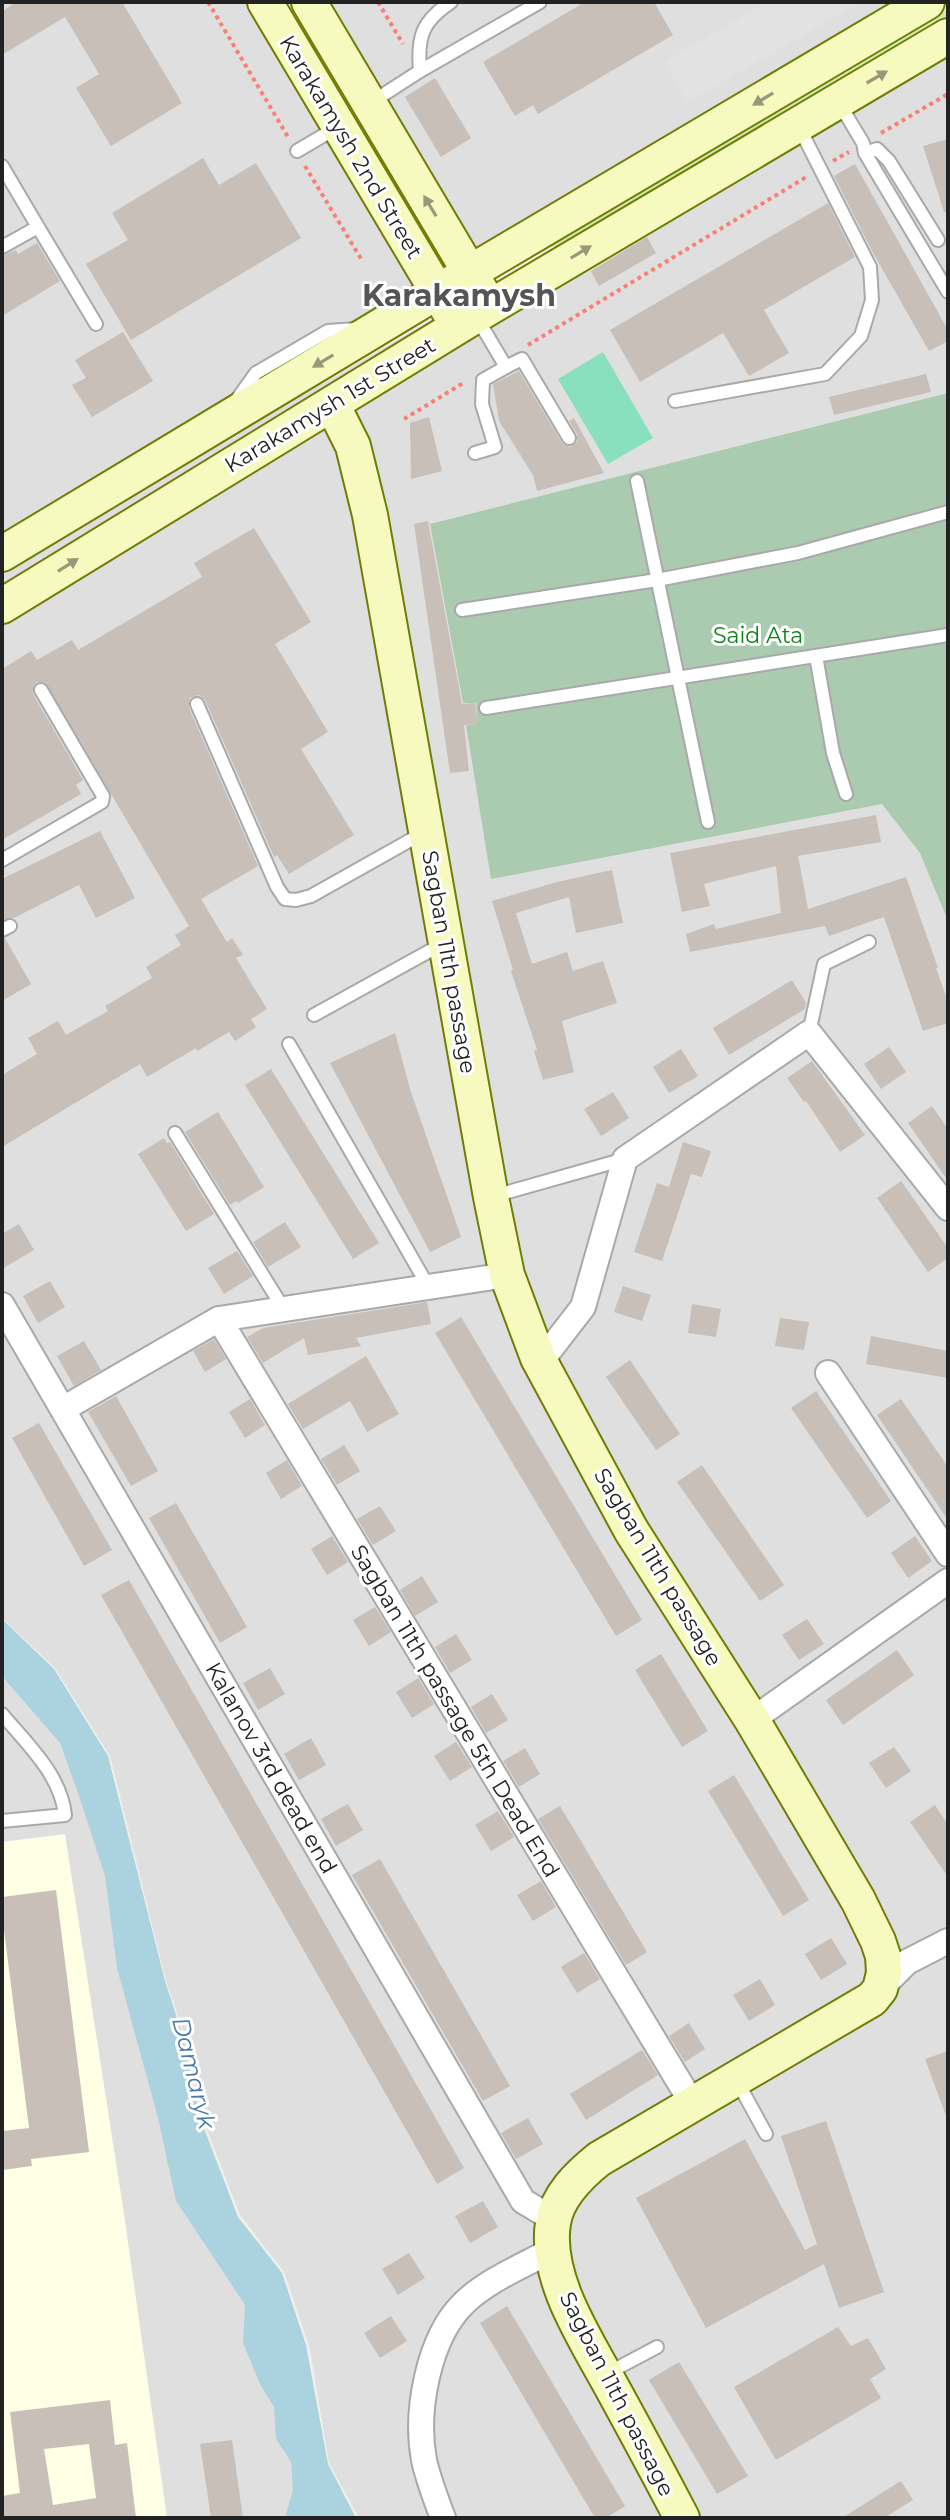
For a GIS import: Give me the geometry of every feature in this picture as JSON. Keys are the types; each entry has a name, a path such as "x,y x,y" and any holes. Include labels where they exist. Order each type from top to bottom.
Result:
{"main road":[{"name":"Karakamysh 2nd Street","path":"265,2 437,292 475,316"},
{"name":"Karakamysh 2nd Street","path":"309,2 470,273 475,316"},
{"name":"Karakamysh 1st Street","path":"2,554 927,2"},
{"name":"Karakamysh 1st Street","path":"2,606 475,316 948,36"},
{"name":"Sagban 11th passage","path":"332,404 353,446 370,515 507,1275 538,1358 631,1530 752,1720 858,1900 878,1941 884,1964 880,1989"},
{"path":"553,2235 561,2200 572,2184 599,2159 862,2006 880,1989"},
{"name":"Sagban 11th passage","path":"553,2235 560,2284 569,2305 682,2518"}],"street":[{"path":"538,1358 549,1351 583,1307 625,1159 809,1033 948,1208"},
{"path":"63,1409 219,1319 507,1275"},
{"name":"Kalanov 3rd dead end","path":"2,1305 523,2201 553,2235"},
{"name":"Sagban 11th passage 5th Dead End","path":"219,1319 692,2103"},
{"path":"828,1373 948,1554"},
{"path":"752,1720 948,1581"},
{"path":"878,1941 907,1962"},
{"path":"880,1989 907,1962 948,1941"},
{"path":"443,2518 424,2460 421,2428 429,2368 449,2321 463,2304 553,2235"}],"lane":[{"path":"420,71 418,48 424,28 436,12 451,2"},
{"path":"369,104 540,2"},
{"path":"837,100 948,292"},
{"path":"675,401 825,374 861,336 872,300 870,267 797,124"},
{"path":"297,151 339,127"},
{"path":"864,148 877,149 889,161 938,240"},
{"path":"2,166 96,324"},
{"path":"2,247 38,227"},
{"path":"475,316 504,364"},
{"path":"475,453 495,447 482,404 483,380 504,364 522,359 569,438"},
{"path":"637,481 708,822"},
{"path":"462,610 657,580 798,553 948,512"},
{"path":"486,708 948,635"},
{"path":"816,656 833,753 846,794"},
{"path":"2,860 102,802 103,796 41,690"},
{"path":"197,704 285,899 311,896 426,831"},
{"path":"314,1015 446,941"},
{"path":"809,1033 824,964 869,942"},
{"path":"289,1044 428,1286"},
{"path":"175,1133 283,1308"},
{"path":"491,1197 625,1159"},
{"path":"2,1714 51,1774 64,1803 65,1815 2,1821"},
{"path":"736,2078 766,2134"},
{"path":"606,2375 657,2347"}],"path":[{"path":"208,2 363,262"},
{"path":"378,2 420,71"},
{"path":"504,364 822,168 864,148 948,94"},
{"path":"404,419 467,381"}],"shaded area":[{"path":"2,2 265,2 437,292 312,368 321,385 948,15 948,2518 359,2518 329,2463 310,2349 284,2272 240,2215 202,2117 185,2036 166,1981 110,1756 55,1668 2,1618"},
{"path":"309,2 927,2 470,273"},
{"path":"768,2 860,2 687,102 664,62"},
{"path":"2,1651 85,1742 139,1969 274,2310 315,2518 2,2518"},
{"path":"65,1834 167,2518 2,2518 2,1842"}],"green space":[{"path":"948,9 948,19 561,247 546,246"},
{"path":"603,352 653,438 608,464 558,379"},
{"name":"Said Ata","path":"948,393 948,921 920,853 882,804 491,879 466,725 478,724 476,703 463,703 430,524"}],"water":[{"path":"2,1619 54,1669 108,1756 165,1981 183,2036 200,2118 238,2217 282,2273 306,2345 328,2464 356,2518 285,2518 293,2490 291,2462 276,2439 274,2407 260,2384 243,2343 245,2305 176,2201 158,2118 117,1968 105,1876 60,1743 2,1676"}],"building":[{"path":"17,2 122,2 182,103 111,146 76,88 99,74 65,17 2,55 2,11"},
{"path":"585,2 654,2 673,35 538,114 533,105 515,116 483,62"},
{"path":"435,78 471,138 441,157 405,97"},
{"path":"948,139 948,212 944,212 923,146"},
{"path":"203,158 219,185 256,163 301,238 131,340 86,264 128,240 112,213"},
{"path":"855,164 948,330 948,341 929,351 834,176"},
{"path":"828,203 855,257 764,310 789,353 749,376 723,333 640,382 610,330"},
{"path":"647,237 656,253 599,286 591,271"},
{"path":"37,243 60,281 2,316 2,256 16,250 18,254"},
{"path":"123,332 153,381 92,417 72,385 86,378 75,360"},
{"path":"519,371 562,443 570,447 577,442 577,434 569,421 574,418 604,473 537,491 533,475 499,421 493,384"},
{"path":"926,374 931,392 834,415 829,397"},
{"path":"429,417 442,471 411,479 410,423"},
{"path":"428,521 462,704 475,703 478,724 464,725 469,771 450,773 414,524"},
{"path":"254,528 311,622 275,644 328,732 301,749 354,835 289,874 277,855 274,857 205,700 199,695 190,698 189,708 258,866 201,899 227,942 232,938 243,955 236,958 267,1009 251,1019 256,1027 235,1041 229,1032 147,1077 140,1064 2,1147 2,1075 37,1054 28,1038 58,1021 66,1035 108,1011 105,1006 152,978 146,967 181,945 175,935 189,926 45,682 34,685 33,694 83,780 76,785 81,794 2,840 2,669 31,651 37,660 72,640 78,650 202,577 194,563"},
{"path":"876,815 881,842 798,856 808,909 906,877 948,1002 948,1023 923,1031 884,917 829,936 825,926 690,952 686,934 714,924 716,929 781,913 776,866 704,884 710,906 682,912 670,853"},
{"path":"100,831 135,898 96,918 79,885 14,918 2,920 2,879"},
{"path":"612,870 623,923 576,933 569,897 516,913 532,964 567,952 573,971 603,961 617,1003 562,1021 574,1072 543,1080 534,1051 537,1050 492,901"},
{"path":"5,938 31,984 2,1001 2,939"},
{"path":"792,980 806,1003 805,1009 729,1055 713,1028"},
{"path":"395,1033 410,1089 461,1237 430,1252 330,1063"},
{"path":"889,1047 906,1072 881,1089 864,1064"},
{"path":"681,1049 698,1076 669,1093 653,1067"},
{"path":"812,1061 865,1135 840,1152 787,1078"},
{"path":"271,1069 379,1243 353,1259 245,1085"},
{"path":"613,1092 629,1118 601,1136 584,1109"},
{"path":"932,1106 948,1129 948,1181 908,1123"},
{"path":"218,1112 264,1187 230,1205 185,1132"},
{"path":"164,1138 167,1143 170,1142 214,1214 186,1231 138,1154"},
{"path":"683,1142 711,1151 702,1177 691,1174 662,1261 634,1252 657,1183 669,1187"},
{"path":"901,1181 948,1248 948,1258 928,1272 877,1198"},
{"path":"285,1222 301,1247 268,1267 253,1242"},
{"path":"19,1224 34,1250 2,1269 2,1234"},
{"path":"237,1251 253,1276 224,1294 208,1268"},
{"path":"50,1281 65,1307 38,1323 23,1296"},
{"path":"623,1286 651,1295 642,1321 614,1312"},
{"path":"427,1302 431,1324 356,1338 361,1346 308,1355 304,1338 263,1363 247,1337 263,1328"},
{"path":"692,1304 721,1309 716,1337 688,1333"},
{"path":"461,1317 642,1620 616,1636 435,1333"},
{"path":"780,1318 809,1322 804,1350 775,1346"},
{"path":"871,1336 948,1351 948,1378 866,1364"},
{"path":"214,1339 226,1359 205,1372 193,1351"},
{"path":"84,1341 101,1370 74,1386 57,1356"},
{"path":"366,1356 399,1414 367,1432 350,1401 303,1429 288,1404"},
{"path":"630,1360 680,1434 656,1450 606,1377"},
{"path":"816,1391 891,1501 867,1518 791,1408"},
{"path":"116,1396 158,1471 131,1486 88,1412"},
{"path":"250,1399 265,1425 245,1438 229,1412"},
{"path":"901,1399 948,1467 948,1520 877,1415"},
{"path":"39,1423 112,1550 84,1566 12,1438"},
{"path":"344,1445 360,1471 337,1485 321,1459"},
{"path":"287,1460 302,1486 281,1499 266,1473"},
{"path":"702,1465 784,1585 760,1601 677,1482"},
{"path":"176,1503 247,1627 220,1643 149,1518"},
{"path":"380,1506 396,1531 373,1545 357,1519"},
{"path":"332,1536 348,1562 327,1575 311,1549"},
{"path":"915,1536 932,1561 908,1578 891,1553"},
{"path":"422,1576 438,1602 415,1616 400,1590"},
{"path":"129,1580 464,2168 437,2184 101,1595"},
{"path":"375,1607 391,1632 369,1646 353,1620"},
{"path":"807,1619 824,1644 799,1660 782,1635"},
{"path":"456,1634 472,1660 450,1673 435,1647"},
{"path":"897,1650 914,1675 843,1725 826,1700"},
{"path":"661,1654 708,1731 682,1747 635,1670"},
{"path":"270,1668 285,1694 258,1710 243,1683"},
{"path":"418,1678 434,1704 412,1718 396,1692"},
{"path":"492,1694 508,1720 486,1733 471,1707"},
{"path":"311,1738 326,1765 299,1780 284,1754"},
{"path":"456,1742 472,1767 450,1781 434,1756"},
{"path":"894,1747 911,1771 886,1788 869,1763"},
{"path":"525,1748 540,1774 519,1787 503,1761"},
{"path":"734,1775 809,1900 783,1916 708,1791"},
{"path":"348,1804 363,1830 336,1846 321,1819"},
{"path":"935,1805 948,1825 948,1877 910,1822"},
{"path":"560,1806 647,1952 626,1965 538,1819"},
{"path":"498,1811 514,1837 491,1851 475,1825"},
{"path":"380,1859 510,2086 483,2101 352,1875"},
{"path":"541,1881 556,1907 533,1921 517,1895"},
{"path":"56,1890 89,2152 31,2159 32,2166 2,2170 2,2131 29,2128 2,1897"},
{"path":"831,1938 847,1964 821,1980 805,1954"},
{"path":"584,1953 600,1979 577,1993 561,1967"},
{"path":"760,1979 775,2005 749,2021 733,1995"},
{"path":"689,2023 705,2049 685,2062 669,2036"},
{"path":"642,2050 658,2075 586,2120 570,2094"},
{"path":"948,2051 948,2116 946,2116 925,2059"},
{"path":"528,2118 543,2144 516,2159 501,2133"},
{"path":"826,2121 884,2292 839,2308 824,2264 706,2328 636,2198 745,2139 805,2250 817,2244 781,2136"},
{"path":"483,2201 498,2227 470,2243 455,2216"},
{"path":"409,2253 425,2278 398,2295 382,2269"},
{"path":"507,2306 625,2506 606,2518 595,2518 480,2323"},
{"path":"391,2316 407,2341 380,2358 364,2333"},
{"path":"838,2327 851,2346 868,2338 886,2369 870,2379 881,2398 776,2460 734,2387"},
{"path":"679,2362 748,2476 717,2494 649,2380"},
{"path":"110,2400 115,2445 127,2443 136,2518 2,2518 2,2496 20,2493 10,2412","holes":["89,2444 96,2498 53,2505 44,2449"]},
{"path":"232,2440 243,2518 211,2518 200,2444"},
{"path":"901,2481 913,2500 884,2518 842,2518"}],"district":[{"name":"Karakamysh","path":"459,295"}],"water label":[{"name":"Damaryk","path":"194,2073"}]}
